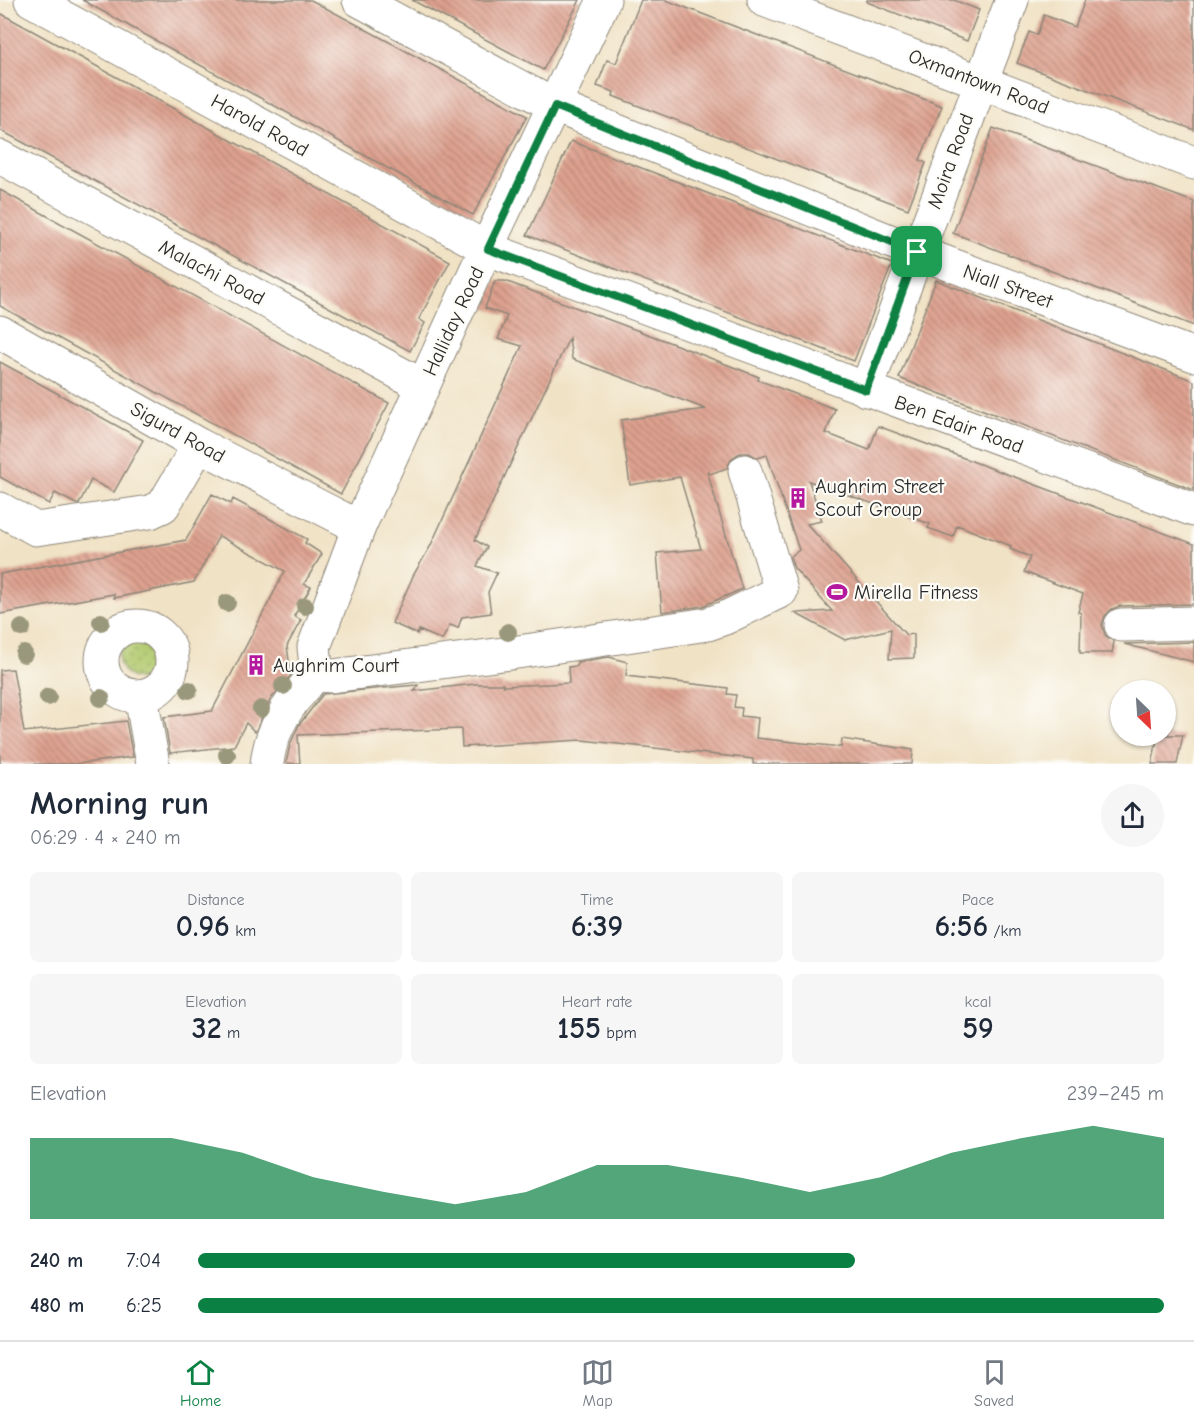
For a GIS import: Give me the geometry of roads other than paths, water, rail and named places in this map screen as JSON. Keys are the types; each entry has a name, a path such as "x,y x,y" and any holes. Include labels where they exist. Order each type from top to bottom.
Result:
{"street":[{"name":"Harold Road","path":"32,0 488,249"},
{"name":"Niall Street","path":"359,0 555,106 917,252 1194,355"},
{"name":"Halliday Road","path":"267,764 268,750 277,728 314,661 359,527 604,0"},
{"name":"Oxmantown Road","path":"764,0 1194,163"},
{"name":"Moira Road","path":"866,390 1012,0"},
{"name":"Malachi Road","path":"0,157 423,386"},
{"name":"Ben Edair Road","path":"488,249 1194,510"},
{"name":"Sigurd Road","path":"0,332 199,445 359,527"},
{"path":"0,509 36,529 150,512 163,506 199,445"},
{"path":"314,661 332,676 708,624 725,618 781,591 745,471"},
{"path":"1121,625 1194,623"},
{"path":"141,696 153,764"}],"place":[{"name":"Aughrim Street Scout Group","path":"798,498"},
{"name":"Mirella Fitness","path":"837,592"},
{"name":"Aughrim Court","path":"256,665"}]}
